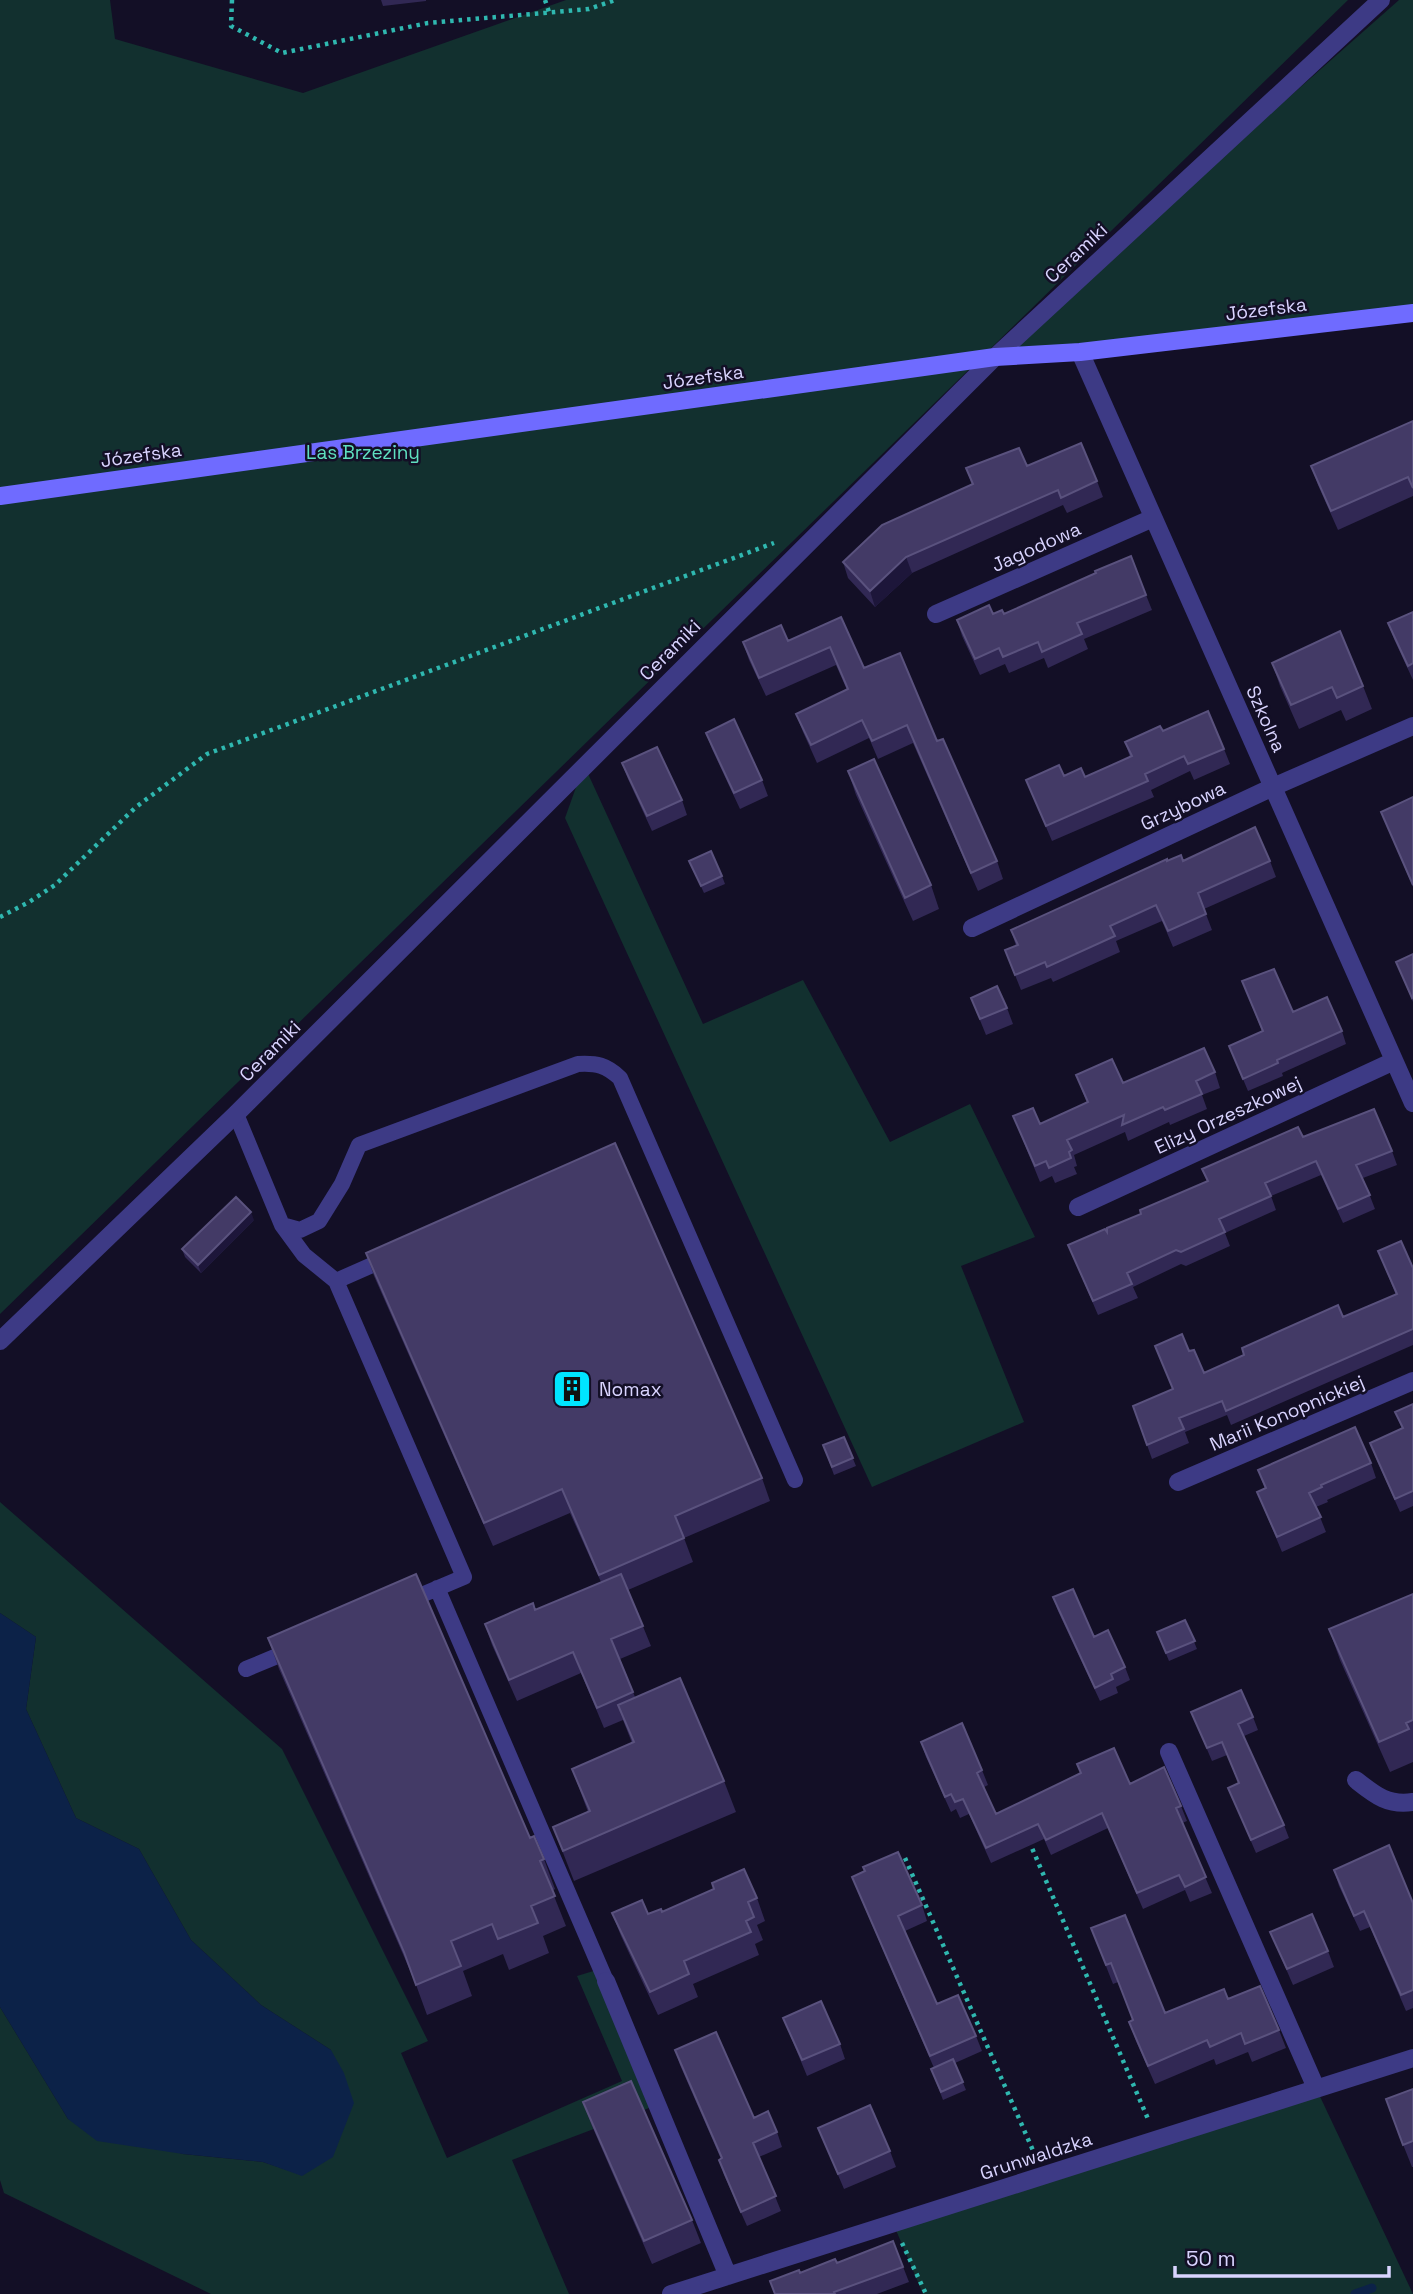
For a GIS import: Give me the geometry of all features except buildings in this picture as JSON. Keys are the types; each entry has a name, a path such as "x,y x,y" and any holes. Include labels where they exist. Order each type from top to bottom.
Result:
{"street":[{"name":"Ceramiki","path":"0,1341 236,1114 995,357 1381,0"},
{"name":"Józefska","path":"0,496 995,357 1080,352 1413,313"},
{"name":"Szkolna","path":"1080,352 1413,1103"},
{"name":"Jagodowa","path":"936,614 1153,517"},
{"name":"Grzybowa","path":"972,928 1273,787 1413,726"},
{"name":"Elizy Orzeszkowej","path":"1079,1207 1394,1061"},
{"name":"Marii Konopnickiej","path":"1178,1482 1413,1381"},
{"path":"1169,1752 1316,2088"},
{"path":"1356,1780 1382,1800 1404,1804 1413,1802"},
{"path":"606,1981 728,2276"},
{"name":"Grunwaldzka","path":"671,2294 1413,2058"}],"lane":[{"path":"282,1225 300,1230 319,1221 342,1184 359,1145 578,1064 597,1063 610,1068 620,1078 795,1480"},
{"path":"236,1114 282,1225 304,1255 336,1281 464,1577 386,1610"},
{"path":"336,1281 399,1253"},
{"path":"437,1588 606,1981"},
{"path":"246,1669 310,1642"}],"path":[{"path":"232,0 231,26 282,53 428,23 589,9 615,0"},
{"path":"545,0 550,12"},
{"path":"0,916 55,885 136,807 207,754 776,542"},
{"path":"1028,1838 1157,2139"},
{"path":"905,1858 1044,2175"},
{"path":"892,2223 926,2294"}],"green space":[{"name":"Las Brzeziny","path":"0,0 110,0 115,39 303,93 566,0 1348,0 0,1314"},
{"path":"1399,0 1413,0 1413,309 995,357"},
{"path":"584,765 703,1024 803,980 890,1142 970,1104 1035,1237 961,1266 1024,1422 872,1487 565,818"},
{"path":"0,1502 282,1749 428,2041 401,2053 447,2158 622,2081 577,1976 600,1969 657,2105 512,2160 569,2294 211,2294 4,2193 0,2180 0,2007 68,2119 183,2154 263,2162 302,2175 331,2050 261,2005 191,1940 139,1849 76,1818 26,1709 36,1637 0,1613"},
{"path":"1316,2088 1413,2294 923,2294 893,2223"}],"water":[{"path":"0,1613 36,1637 26,1709 76,1818 139,1849 191,1940 261,2005 331,2050 344,2073 354,2103 333,2157 302,2176 263,2162 183,2154 97,2141 68,2119 0,2007"}],"waterway":[{"path":"1355,2294 1372,2288"}],"place":[{"name":"Nomax","path":"572,1389"}]}
